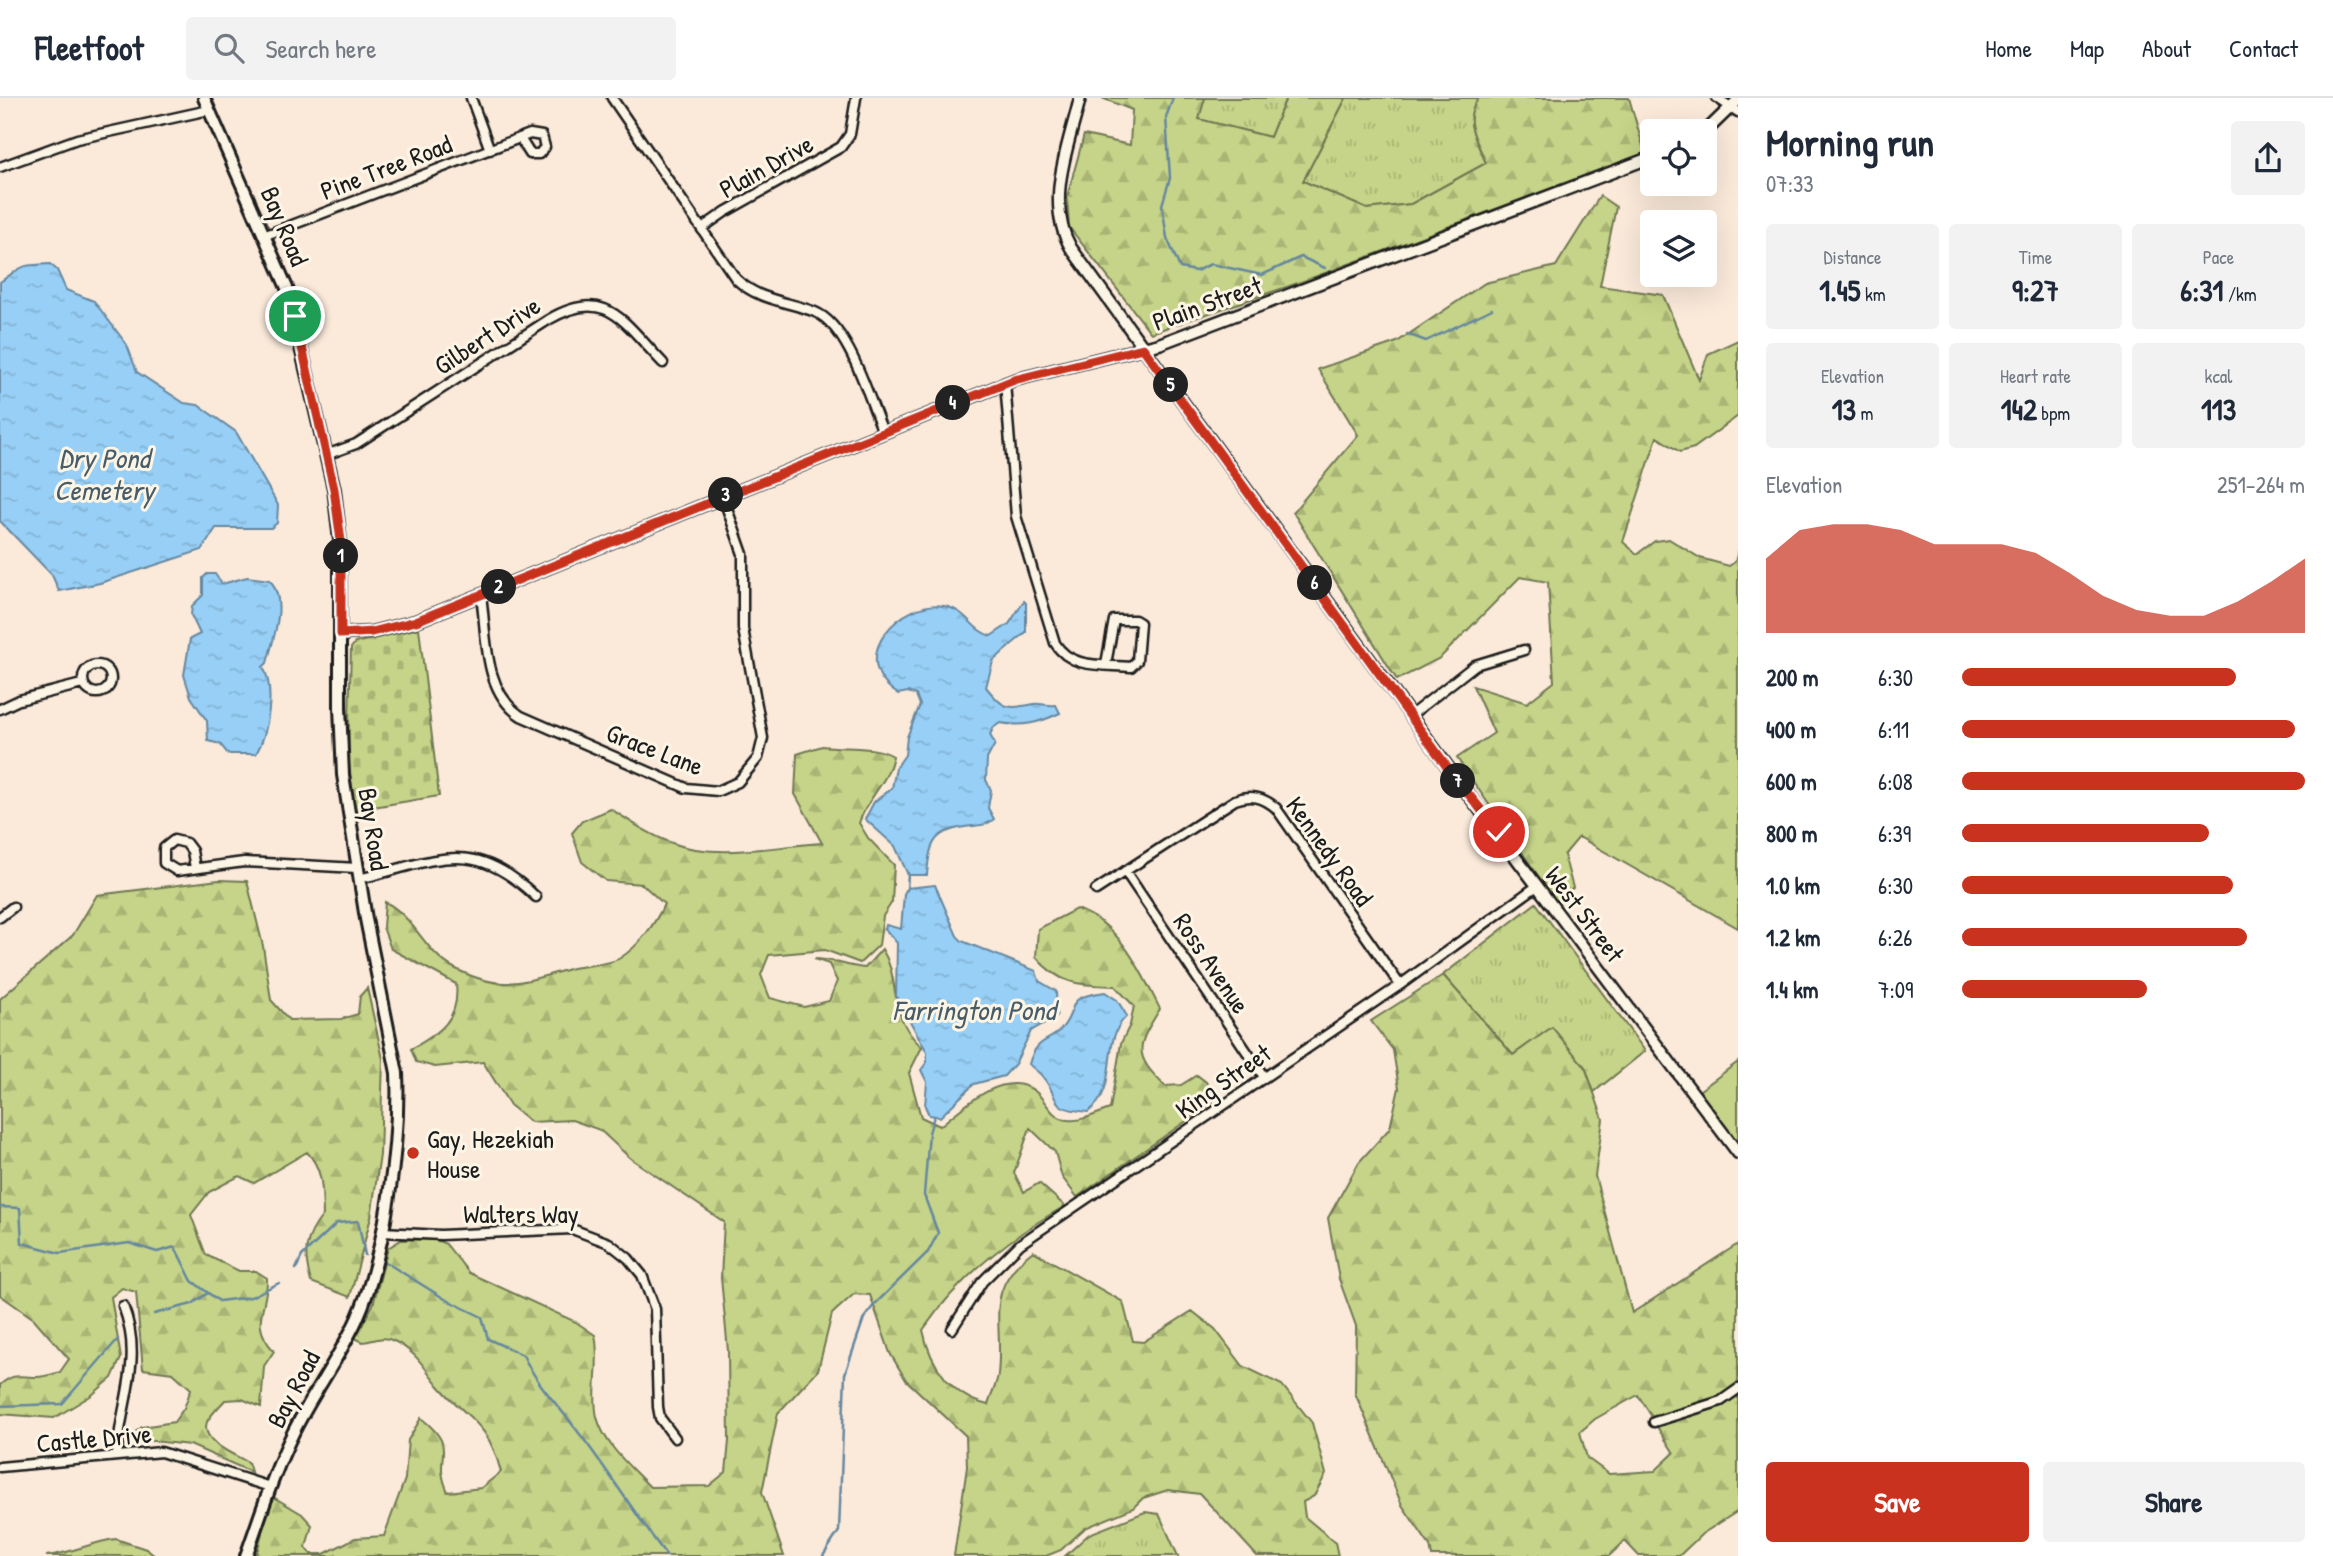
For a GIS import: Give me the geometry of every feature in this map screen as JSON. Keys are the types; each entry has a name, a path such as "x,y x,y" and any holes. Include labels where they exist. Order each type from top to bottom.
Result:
{"main road":[{"name":"Bay Road","path":"204,98 266,236 292,307 334,489 341,541 341,754 358,874 397,1073 398,1099 382,1232 372,1277 356,1320 293,1434 270,1488 247,1556"}],"street":[{"path":"471,98 489,150"},
{"name":"Plain Drive","path":"612,98 729,270 750,291 814,312 834,326 845,344 883,432"},
{"name":"Plain Drive","path":"702,228 725,212 841,147 850,134 856,98"},
{"name":"West Street","path":"1080,98 1059,191 1058,220 1071,248 1537,886 1738,1153"},
{"path":"1717,98 1736,107 1717,122"},
{"path":"0,167 77,139 209,110"},
{"name":"Pine Tree Road","path":"266,236 520,138"},
{"name":"Plain Street","path":"341,634 372,632 405,624 1005,383 1037,372 1143,348 1368,266 1640,162"},
{"name":"Gilbert Drive","path":"326,455 356,444 548,320 583,305 592,304 610,311 663,363"},
{"path":"1005,383 1016,516 1049,628 1064,655 1088,664 1135,666 1139,622 1118,618 1112,621 1107,664"},
{"name":"Grace Lane","path":"481,595 495,688 508,708 686,788 707,792 728,787 753,767 763,738 743,629 743,554 723,496"},
{"path":"1411,715 1475,665 1524,650"},
{"path":"0,709 19,699 82,684"},
{"name":"Kennedy Road","path":"1096,890 1235,800 1246,796 1268,801 1276,808 1400,985"},
{"path":"195,868 192,851 186,843 174,841 164,848 162,860 168,868 177,871 244,862 358,874 449,858 472,858 503,869 536,897"},
{"name":"Ross Avenue","path":"1125,872 1264,1077"},
{"name":"King Street","path":"952,1329 982,1282 1020,1244 1400,985 1537,886"},
{"path":"0,917 13,907"},
{"name":"Walters Way","path":"382,1232 441,1235 572,1229 609,1243 628,1258 642,1276 655,1310 658,1407 660,1418 675,1438"},
{"path":"117,1454 134,1350 132,1332 123,1306"},
{"path":"1654,1422 1721,1401 1738,1390"},
{"name":"Castle Drive","path":"0,1467 117,1454 167,1453 270,1488"}],"green space":[{"path":"1102,98 1205,98 1199,119 1270,137 1286,98 1346,98 1303,181 1367,209 1411,204 1486,163 1471,122 1471,114 1479,98 1629,98 1640,136 1640,155 1301,282 1151,333 1069,227 1067,197 1084,135 1130,145 1132,110"},
{"path":"1205,98 1286,98 1270,137 1198,119"},
{"path":"1346,98 1479,98 1474,106 1471,122 1486,163 1411,204 1367,209 1303,181"},
{"path":"1600,196 1616,207 1600,286 1663,295 1699,380 1708,354 1738,340 1738,416 1694,448 1680,452 1657,437 1623,542 1637,554 1655,541 1669,539 1700,558 1729,566 1735,562 1738,551 1738,928 1579,837 1564,855 1573,888 1556,902 1457,758 1494,733 1473,686 1527,703 1554,682 1548,582 1520,577 1440,658 1397,680 1293,512 1358,435 1318,369 1397,342 1485,283 1556,266"},
{"path":"419,628 439,796 355,810 348,757 351,648 355,643"},
{"path":"822,746 869,749 893,756 887,774 859,823 868,838 894,865 892,902 883,916 879,945 860,963 825,950 769,955 761,975 770,998 804,1007 829,1001 837,981 829,964 814,959 865,968 882,949 892,973 903,1023 922,1047 909,1073 921,1117 940,1126 985,1092 1011,1084 1036,1092 1057,1116 1068,1120 1083,1118 1110,1109 1121,1043 1130,1025 1134,1006 1115,986 1071,982 1053,973 1036,957 1038,929 1076,909 1091,915 1116,936 1136,964 1160,1009 1143,1041 1143,1057 1147,1066 1165,1086 1181,1085 1197,1075 1206,1082 1215,1101 1077,1197 1062,1177 1055,1152 1030,1128 1014,1173 1024,1192 1039,1183 1065,1206 1005,1245 969,1276 937,1311 923,1330 937,1367 953,1387 975,1401 988,1405 998,1374 1001,1293 1017,1265 1033,1251 1123,1302 1133,1341 1143,1342 1192,1311 1215,1329 1243,1366 1282,1385 1312,1423 1326,1474 1314,1496 1303,1502 1305,1517 1335,1542 1338,1556 1257,1556 1200,1494 1168,1490 1143,1498 1133,1508 1085,1528 1061,1550 1046,1556 954,1556 967,1467 966,1436 906,1380 890,1353 870,1295 854,1294 832,1314 818,1370 778,1413 762,1492 784,1556 256,1556 269,1506 275,1498 302,1514 312,1525 306,1547 311,1554 324,1554 355,1538 384,1536 405,1479 408,1440 421,1418 433,1429 443,1446 443,1479 448,1492 481,1488 501,1472 484,1432 439,1386 414,1355 390,1339 363,1342 355,1338 373,1305 388,1248 401,1240 434,1239 446,1244 469,1273 576,1322 595,1335 597,1417 606,1437 619,1455 650,1487 709,1486 726,1472 729,1441 728,1351 721,1278 724,1222 630,1158 600,1130 572,1120 531,1122 510,1105 483,1062 435,1067 416,1062 411,1049 446,1024 455,1007 456,984 391,949 383,927 385,902 404,916 444,961 471,976 487,981 527,981 615,960 640,941 664,904 642,884 606,881 582,862 572,833 582,821 611,809 664,840 708,851 822,843 795,794 797,754"},
{"path":"219,880 247,881 263,946 271,1000 289,1020 341,1019 358,1014 360,996 367,988 383,1059 380,1155 371,1217 350,1297 311,1282 307,1246 312,1231 323,1215 321,1181 317,1166 307,1152 254,1183 239,1176 209,1192 191,1215 206,1255 239,1271 256,1271 267,1278 261,1324 266,1341 274,1351 264,1366 261,1407 242,1399 225,1400 208,1419 206,1429 213,1442 248,1462 251,1472 190,1445 135,1439 133,1434 142,1427 174,1422 184,1408 191,1389 173,1373 143,1369 136,1292 122,1288 111,1297 121,1358 112,1378 92,1395 54,1418 0,1414 0,1385 5,1381 13,1377 40,1377 60,1372 69,1359 34,1319 0,1295 0,999 73,935 97,895"},
{"path":"1536,903 1645,1051 1594,1092 1585,1067 1551,1028 1513,1055 1443,975"},
{"path":"1443,975 1513,1055 1552,1027 1585,1067 1603,1119 1595,1176 1632,1313 1738,1244 1738,1388 1721,1399 1654,1420 1638,1395 1595,1419 1580,1432 1587,1458 1609,1474 1655,1471 1674,1453 1654,1422 1721,1401 1738,1389 1738,1511 1702,1534 1679,1556 1639,1556 1625,1541 1609,1556 1432,1556 1430,1546 1402,1505 1355,1393 1356,1326 1339,1279 1328,1218 1359,1162 1390,1128 1399,1088 1393,1050 1371,1021"},
{"path":"1738,1062 1738,1143 1699,1091"},
{"path":"1145,1512 1159,1514 1178,1556 1065,1556 1089,1534"},
{"path":"116,1539 146,1549 155,1556 46,1556 64,1553"}],"water":[{"name":"Dry Pond Cemetery","path":"50,264 57,270 66,290 94,301 127,345 137,372 184,403 198,405 236,432 278,505 277,523 271,528 216,528 202,550 100,583 59,591 52,575 0,521 0,282 22,267"},
{"path":"207,574 215,574 222,584 247,577 270,580 278,599 278,621 267,663 263,667 269,686 269,710 261,745 256,754 228,754 220,744 208,741 207,721 191,697 184,675 190,639 200,634 191,615 192,606 203,595 203,578"},
{"path":"1024,601 1026,632 993,661 986,687 1007,706 1056,705 1060,713 1031,723 1000,723 993,728 990,735 995,744 987,759 986,780 991,790 988,808 994,819 942,834 936,839 930,853 927,875 908,875 895,846 865,819 874,802 892,788 896,768 905,755 907,737 920,705 916,695 908,692 898,694 882,679 876,664 878,648 885,633 912,611 929,606 952,608 991,636 1009,624"},
{"name":"Farrington Pond","path":"935,885 957,936 962,941 1036,971 1039,981 1056,991 1057,1016 1031,1031 1015,1064 1004,1076 974,1084 940,1117 929,1115 925,1106 927,1082 921,1070 927,1062 927,1052 896,996 897,943 885,929 886,925 901,929 907,888"},
{"path":"1105,992 1117,1000 1127,1016 1114,1038 1104,1091 1088,1112 1065,1108 1056,1101 1048,1084 1029,1064 1032,1055 1040,1044 1062,1028 1074,1003 1083,997"}],"waterway":[{"path":"1173,98 1166,117 1170,178 1162,205 1167,238 1180,268 1196,271 1211,264 1262,275 1301,257 1325,268"},
{"path":"1407,334 1426,341 1492,309"},
{"path":"907,890 908,873"},
{"path":"823,1556 839,1531 845,1374 864,1318 928,1252 938,1233 924,1195 929,1133 934,1116"},
{"path":"0,1207 20,1208 22,1243 60,1253 129,1243 157,1252 175,1247 192,1281 219,1301 251,1297 279,1283"},
{"path":"296,1269 302,1256 337,1223 358,1221 365,1255"},
{"path":"382,1260 445,1299 482,1317 488,1339 523,1355 542,1386 667,1556"},
{"path":"154,1314 192,1304 208,1293"},
{"path":"0,1406 62,1404 118,1339"}],"place":[{"name":"Gay, Hezekiah House","path":"413,1153"}],"route":[{"path":"295,316 334,489 341,541 341,634 372,632 416,621 1023,376 1143,348 1450,771 1499,832"}]}
